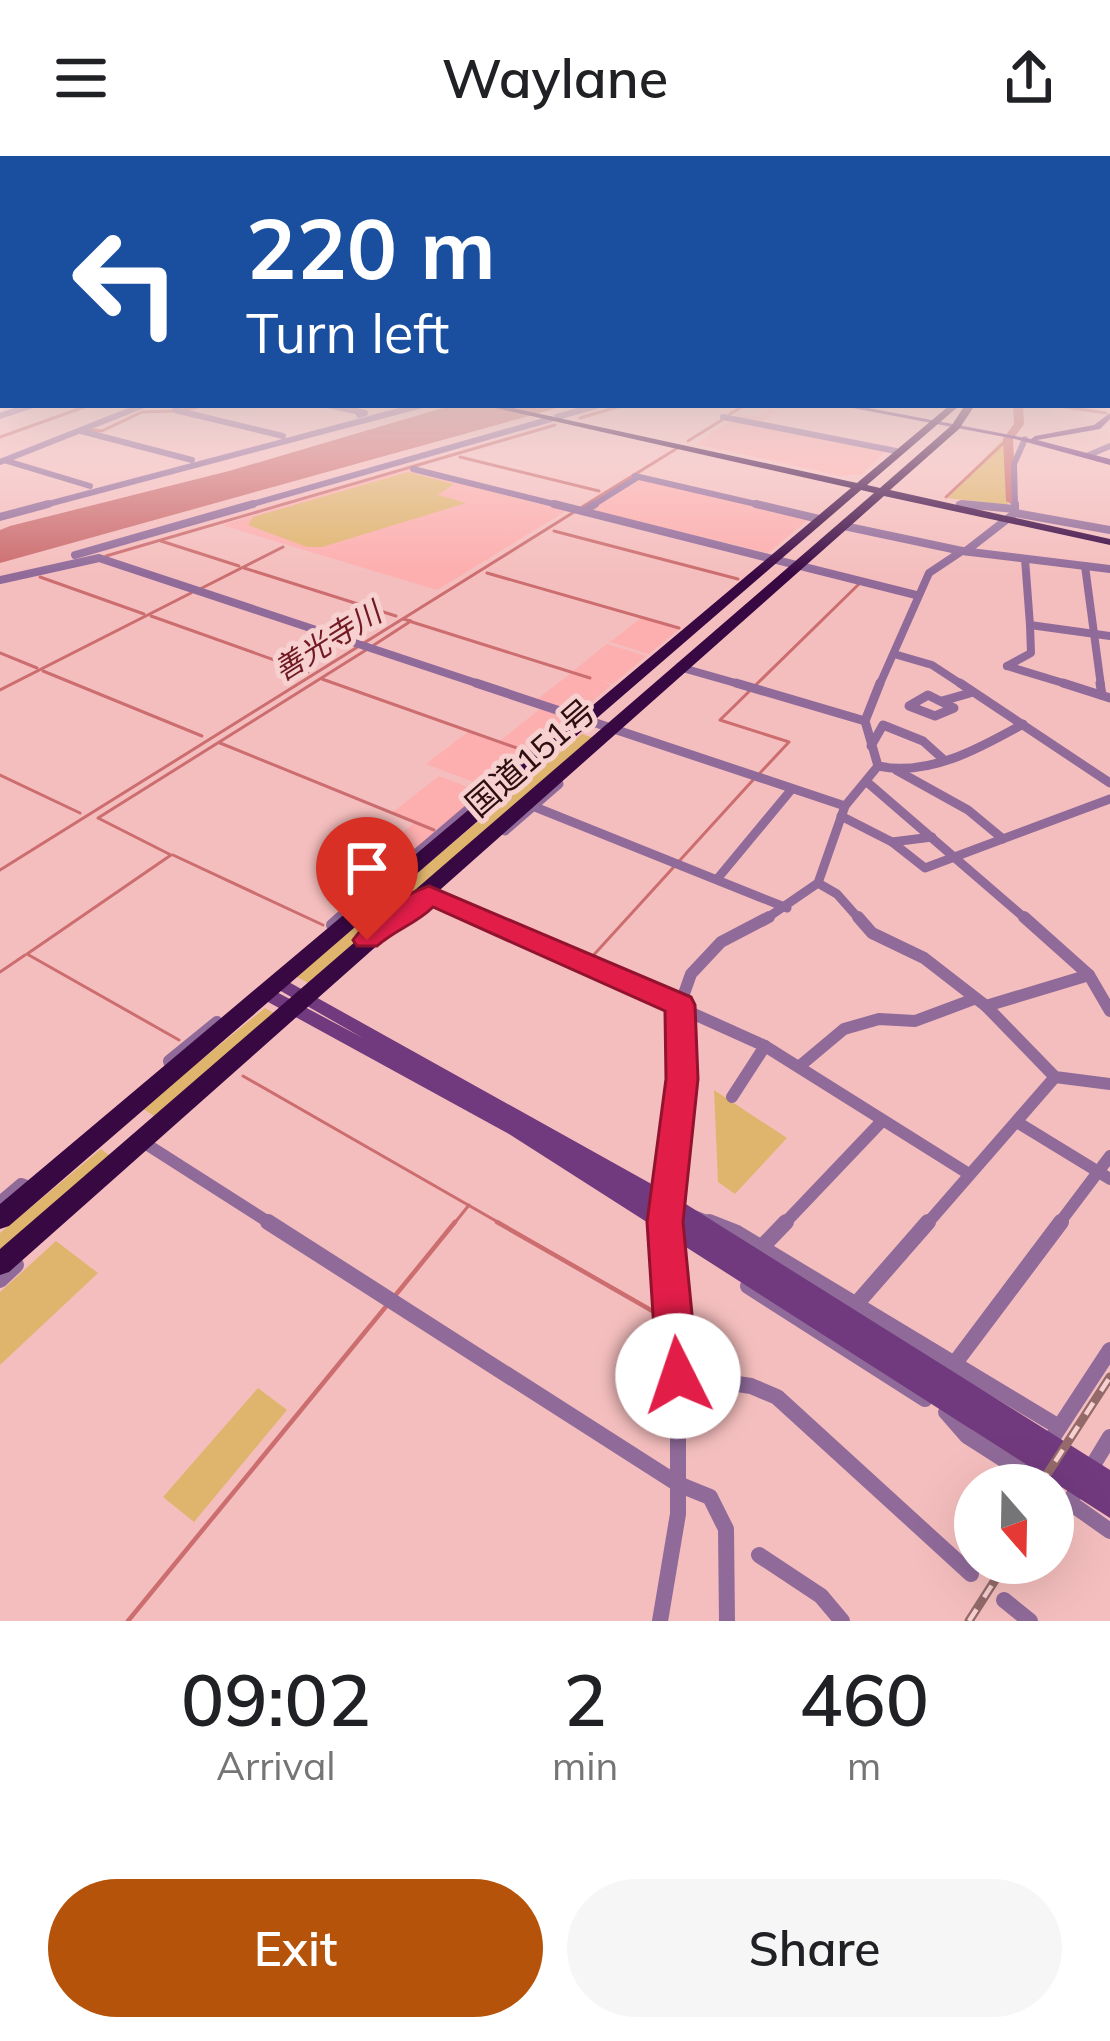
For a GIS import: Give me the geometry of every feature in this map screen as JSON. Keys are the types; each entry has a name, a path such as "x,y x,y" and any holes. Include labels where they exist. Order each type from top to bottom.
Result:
{"highway":[{"path":"641,436 1013,514"},
{"path":"873,486 896,451 913,436"},
{"path":"873,486 943,436"},
{"path":"873,486 1110,537"},
{"name":"国道151号","path":"0,1219 819,518 873,486"},
{"name":"国道151号","path":"0,1264 578,753 844,526 873,486"}],"street":[{"path":"2,461 65,436"},
{"path":"105,436 192,460"},
{"path":"0,515 90,486 282,436"},
{"path":"0,515 300,436"},
{"path":"0,579 484,436"},
{"path":"823,436 896,451"},
{"path":"1010,436 1110,462"},
{"path":"878,766 865,722 916,595 929,573 1013,514 1016,450 1025,439 1041,436"},
{"path":"1089,455 1110,446"},
{"path":"2,461 90,486"},
{"path":"413,469 916,595"},
{"path":"579,510 637,477 819,518"},
{"path":"844,526 964,551 1110,568"},
{"path":"0,579 99,558 790,790 843,811 925,868 1110,800"},
{"path":"1025,559 1031,653 1006,666 1106,697 1085,566"},
{"path":"1030,625 1110,636"},
{"path":"894,654 932,665 1110,783"},
{"path":"679,667 865,722"},
{"path":"942,701 970,693"},
{"path":"896,770 969,755 1023,724"},
{"path":"871,746 884,725 923,741 943,759"},
{"path":"173,1073 169,1061 534,753 548,753"},
{"path":"399,911 411,913 535,807 585,759 578,753"},
{"path":"878,766 896,770 968,810 1003,839"},
{"path":"659,1621 677,1534 674,1217 682,1079 680,1005 692,974 709,952 787,908 818,883 843,811 878,766"},
{"path":"867,782 1104,989 1110,1011"},
{"path":"718,878 790,790"},
{"path":"535,807 787,908"},
{"path":"892,842 932,836"},
{"path":"818,883 837,894 872,933 924,958 980,1003 1055,1077 1110,1084"},
{"path":"429,895 765,1046 968,1174"},
{"path":"801,1065 844,1029 879,1019 915,1021 1088,975"},
{"path":"272,988 674,1217 1110,1484"},
{"path":"732,1096 765,1046"},
{"path":"832,1339 852,1308 1055,1077"},
{"path":"761,1248 882,1121"},
{"path":"1018,1122 1104,1175"},
{"path":"140,1140 678,1484 710,1497 722,1516 728,1544 728,1621"},
{"path":"952,1366 1104,1175 1110,1156"},
{"path":"0,1202 21,1184 36,1189"},
{"path":"0,1280 77,1209 72,1201"},
{"path":"674,1217 707,1217 852,1308 1060,1427"},
{"path":"674,1217 692,1249 951,1415 968,1436 1028,1475 1110,1350"},
{"path":"674,1217 1110,1506"},
{"path":"678,1376 752,1386 776,1396 954,1558"},
{"path":"1107,1451 1069,1502 1110,1532"},
{"path":"759,1555 821,1596 842,1621"},
{"path":"1004,1600 1030,1621"}],"shaded area":[{"path":"347,436 455,436 0,563 0,530"},
{"path":"707,436 823,436 887,450 862,474 841,476 696,444"},
{"path":"1005,437 1008,505 946,498"},
{"path":"407,469 566,511 437,590 222,525"},
{"path":"408,472 454,484 438,495 466,503 322,547 307,547 248,525 253,517"},
{"path":"640,479 810,518 768,553 591,510"},
{"path":"641,618 679,629 649,654 610,642"},
{"path":"607,644 646,656 613,684 601,680 611,685 576,715 535,701 571,673 590,678 573,671"},
{"path":"540,709 570,719 530,752 500,741"},
{"path":"468,732 529,754 489,788 426,764"},
{"path":"582,734 594,738 312,985 295,976"},
{"path":"439,776 483,793 438,830 393,812"},
{"path":"414,823 435,832 386,873 364,864"},
{"path":"265,1008 277,1015 154,1116 142,1108"},
{"path":"714,1090 787,1138 735,1194 718,1182"},
{"path":"101,1149 114,1159 0,1259 0,1233"},
{"path":"56,1241 98,1273 0,1365 0,1292"},
{"path":"258,1388 287,1410 194,1522 163,1497"}],"waterway":[{"path":"106,556 516,436"},
{"name":"善光寺川","path":"688,441 696,436"},
{"path":"1010,436 1011,501"},
{"path":"946,497 1011,436"},
{"name":"善光寺川","path":"582,507 676,449"},
{"path":"460,457 599,491"},
{"name":"善光寺川","path":"0,870 574,512"},
{"path":"554,531 738,579"},
{"path":"161,541 239,566"},
{"path":"200,589 283,547"},
{"path":"244,568 396,616"},
{"path":"487,573 679,628"},
{"path":"40,577 144,614"},
{"path":"760,773 789,742 720,720 859,584"},
{"path":"0,690 191,593"},
{"path":"151,616 308,672"},
{"path":"374,645 411,621 403,619"},
{"path":"412,622 590,678"},
{"path":"179,1040 27,954 171,855 98,818 366,650"},
{"path":"0,653 37,668"},
{"path":"43,671 202,736"},
{"path":"322,679 528,752"},
{"path":"220,743 434,830"},
{"path":"0,775 80,813"},
{"path":"590,959 753,780"},
{"path":"173,855 323,925"},
{"path":"0,972 25,955"},
{"path":"243,1076 469,1205"},
{"path":"453,1225 469,1205"},
{"path":"469,1205 503,1225"},
{"path":"394,1297 455,1222"},
{"path":"497,1222 663,1317"},
{"path":"128,1621 388,1304"}],"railway":[{"path":"1054,1464 1110,1377"},
{"path":"969,1621 993,1584"}],"route":[{"path":"367,940 399,911 411,913 429,895 680,1005 682,1079 665,1222 678,1376"}]}
